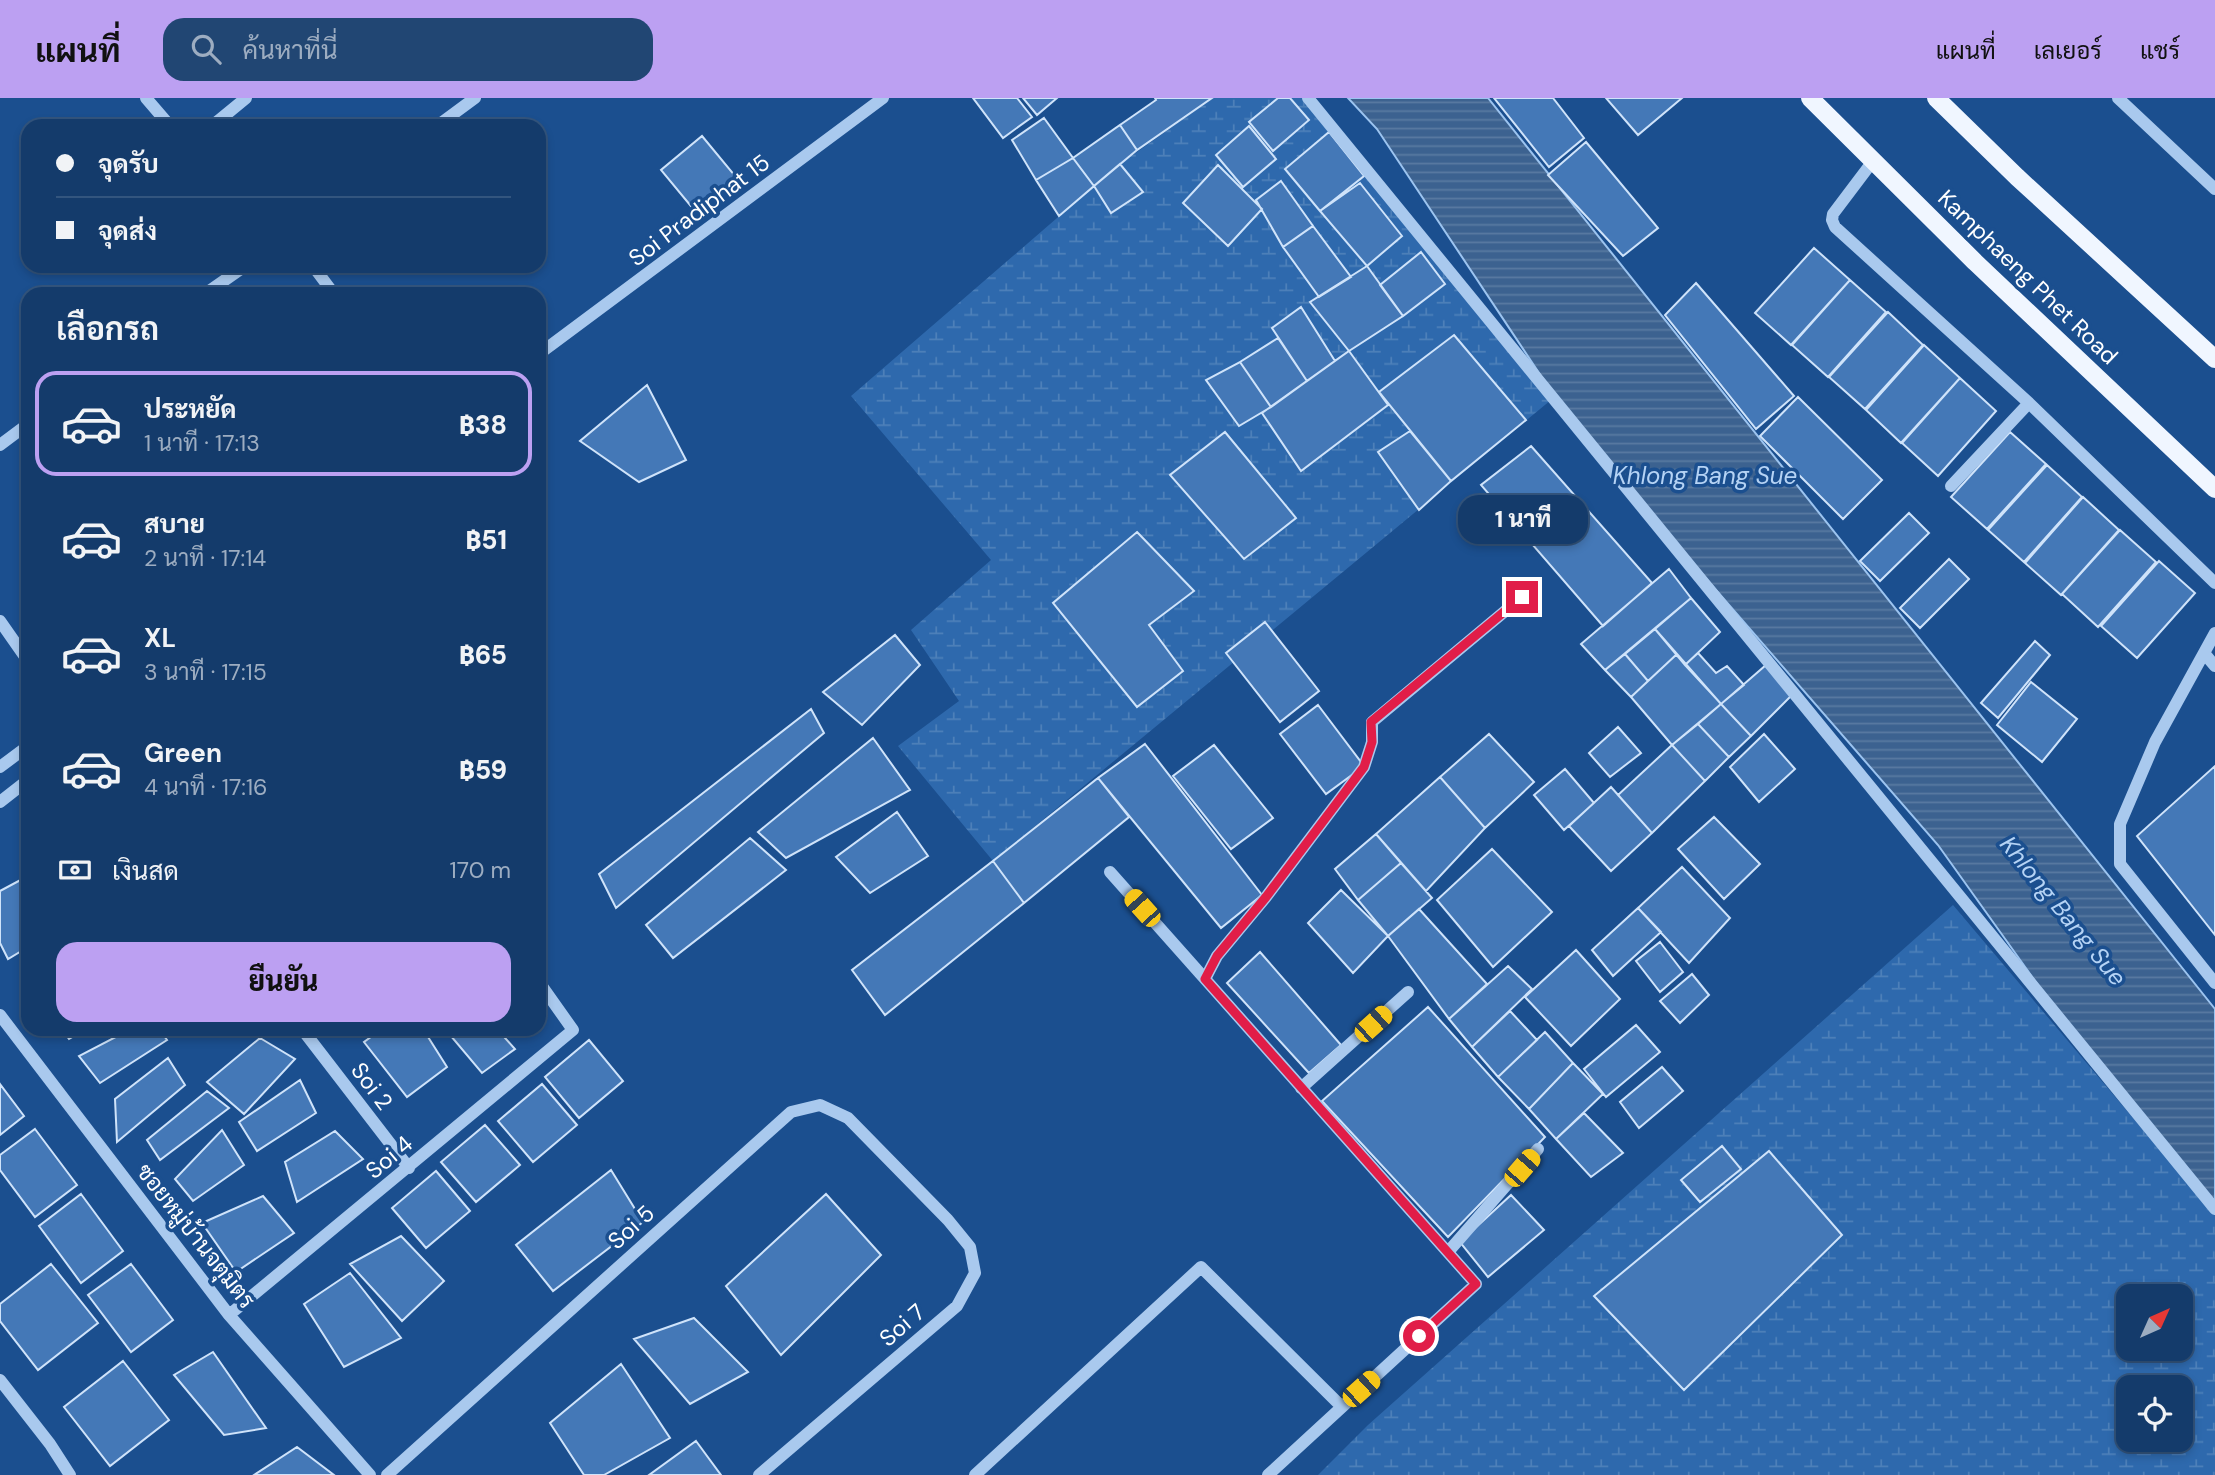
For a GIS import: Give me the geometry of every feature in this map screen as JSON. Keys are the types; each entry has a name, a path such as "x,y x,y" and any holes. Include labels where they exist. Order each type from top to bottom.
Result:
{"main road":[{"name":"Kamphaeng Phet Road","path":"1810,98 1976,262 2215,489"},
{"path":"1936,98 2017,177 2215,359"}],"street":[{"path":"146,98 164,119"},
{"path":"220,119 246,98"},
{"path":"446,119 475,98"},
{"name":"Soi Pradiphat 15","path":"546,349 883,98"},
{"path":"1308,98 2215,1209"},
{"path":"2118,98 2215,189"},
{"path":"1873,161 1833,214 1835,227 2029,403 2215,583"},
{"path":"215,287 235,273"},
{"path":"1951,486 2029,403"},
{"path":"0,445 21,429"},
{"path":"1205,979 1217,956 1266,897 1364,767 1372,742 1371,722 1522,597"},
{"path":"0,621 21,651"},
{"path":"2215,633 2155,742 2120,824 2120,864 2215,983"},
{"path":"2204,653 2215,666"},
{"path":"0,767 21,751"},
{"path":"0,802 21,786"},
{"path":"1110,872 1476,1284 1268,1475"},
{"name":"Soi 4","path":"229,1315 573,1030 546,992"},
{"path":"1301,1088 1408,992"},
{"name":"ซอยหมู่บ้านจตุมิตร","path":"0,1015 229,1315 370,1475"},
{"name":"Soi 2","path":"307,1036 409,1168"},
{"name":"Soi 5","path":"387,1475 791,1112 820,1105 848,1118 912,1182"},
{"path":"1448,1252 1538,1149"},
{"name":"Soi 7","path":"759,1475 957,1306 975,1273 970,1247 912,1182"},
{"path":"975,1475 1201,1267 1342,1407"},
{"path":"0,1380 50,1444 70,1475"}],"green space":[{"path":"1213,98 1310,98 1557,395 993,861 898,746 959,701 911,630 991,560 851,396 1094,186 1111,213 1142,193 1120,164"},
{"path":"1953,905 2215,1215 2215,1475 1318,1475 1368,1425"}],"water":[{"name":"Khlong Bang Sue","path":"1348,98 1488,98 2215,1009 2215,1206 2078,1041 1938,845 1656,521 1541,376 1377,129"}],"building":[{"path":"973,98 1017,98 1032,117 1003,138"},
{"path":"1023,98 1057,98 1037,115"},
{"path":"1155,98 1212,98 1137,150 1120,125 1156,100"},
{"path":"1278,98 1290,98 1309,120 1273,151 1249,122"},
{"path":"1494,98 1553,98 1584,138 1549,167"},
{"path":"1606,98 1682,98 1638,135"},
{"path":"1044,118 1073,158 1036,180 1012,140"},
{"path":"1120,125 1137,150 1094,186 1073,158"},
{"path":"1249,126 1276,159 1243,187 1216,155"},
{"path":"1329,132 1364,176 1320,211 1285,169"},
{"path":"702,136 736,177 695,211 661,170"},
{"path":"1586,142 1658,228 1623,256 1548,175"},
{"path":"1073,158 1094,186 1059,216 1036,180"},
{"path":"1120,164 1143,192 1111,213 1094,186"},
{"path":"1218,165 1262,209 1228,246 1183,203"},
{"path":"1281,181 1313,226 1283,247 1256,200"},
{"path":"1360,183 1402,236 1367,266 1320,211"},
{"path":"1313,226 1351,277 1319,297 1283,247"},
{"path":"1814,248 1850,280 1791,345 1755,313"},
{"path":"1421,252 1445,284 1403,316 1380,285"},
{"path":"1367,266 1403,316 1349,351 1310,302"},
{"path":"1850,280 1886,312 1828,377 1792,345"},
{"path":"1696,283 1794,396 1756,429 1665,315"},
{"path":"1301,307 1335,361 1307,381 1272,328"},
{"path":"1888,312 1923,345 1865,409 1829,377"},
{"path":"1454,335 1526,420 1451,481 1379,392"},
{"path":"1278,338 1307,381 1271,407 1240,362"},
{"path":"1924,345 1960,378 1901,443 1866,410"},
{"path":"1349,351 1388,405 1301,471 1262,413"},
{"path":"1240,362 1271,407 1239,426 1206,380"},
{"path":"1960,378 1996,411 1938,476 1902,443"},
{"path":"647,385 686,460 639,482 580,441"},
{"path":"1798,397 1882,480 1843,519 1760,436"},
{"path":"1410,431 1451,481 1419,510 1378,452"},
{"path":"1225,432 1296,518 1244,559 1170,475"},
{"path":"2010,432 2046,464 1987,529 1951,497"},
{"path":"1531,446 1652,583 1603,626 1481,485"},
{"path":"2047,465 2082,497 2024,562 1988,530"},
{"path":"2083,497 2119,530 2061,595 2025,563"},
{"path":"1909,513 1929,533 1880,581 1860,561"},
{"path":"2120,530 2156,562 2098,627 2062,594"},
{"path":"1137,532 1194,591 1149,625 1183,671 1137,707 1053,603"},
{"path":"1949,559 1969,579 1920,628 1900,608"},
{"path":"2159,561 2195,593 2137,658 2101,626"},
{"path":"1669,569 1691,598 1605,670 1581,644"},
{"path":"1691,598 1720,632 1685,665 1655,629"},
{"path":"1265,622 1319,691 1280,722 1226,653"},
{"path":"1655,629 1677,654 1648,681 1625,654"},
{"path":"895,635 920,665 862,725 823,692"},
{"path":"2035,641 2050,655 1998,718 1981,703"},
{"path":"1698,653 1716,673 1727,666 1744,685 1721,704 1685,665"},
{"path":"1625,654 1648,681 1631,697 1605,670"},
{"path":"1677,654 1721,704 1672,745 1631,697"},
{"path":"1766,665 1791,696 1751,736 1721,704"},
{"path":"2031,682 2077,719 2042,762 1997,725"},
{"path":"1721,704 1751,736 1729,757 1698,724"},
{"path":"1318,705 1364,766 1326,794 1280,734"},
{"path":"811,709 824,733 616,908 599,874"},
{"path":"1698,724 1729,757 1705,781 1672,745"},
{"path":"1618,727 1641,753 1610,777 1589,753"},
{"path":"1489,734 1534,782 1485,828 1440,777"},
{"path":"1764,734 1795,769 1759,802 1730,767"},
{"path":"873,738 910,790 786,858 758,832"},
{"path":"1145,744 1262,895 1221,928 1098,778"},
{"path":"1214,745 1273,818 1231,849 1173,776"},
{"path":"1672,745 1705,781 1652,833 1618,795"},
{"path":"2215,766 2215,935 2137,836"},
{"path":"1565,769 1594,803 1564,830 1534,795"},
{"path":"1440,777 1485,828 1426,891 1376,834"},
{"path":"1098,778 1129,817 1024,903 993,861"},
{"path":"1611,787 1652,833 1611,871 1569,826"},
{"path":"897,812 928,856 870,893 836,857"},
{"path":"1714,817 1760,864 1724,899 1678,849"},
{"path":"1376,834 1401,863 1358,900 1335,869"},
{"path":"750,838 786,870 673,958 646,925"},
{"path":"1492,849 1552,912 1493,967 1437,900"},
{"path":"993,861 1024,903 885,1015 852,970"},
{"path":"1401,863 1432,898 1388,936 1358,900"},
{"path":"1682,867 1730,918 1689,963 1638,908"},
{"path":"21,880 21,951 8,959 0,943 0,891"},
{"path":"1341,890 1388,936 1353,973 1308,923"},
{"path":"1638,908 1661,932 1613,976 1592,950"},
{"path":"1419,909 1487,984 1449,1019 1388,936"},
{"path":"1660,942 1683,972 1660,992 1636,961"},
{"path":"1576,950 1620,999 1571,1046 1525,997"},
{"path":"1260,952 1341,1045 1309,1073 1227,983"},
{"path":"1508,966 1532,989 1472,1047 1449,1019"},
{"path":"1692,974 1709,995 1680,1023 1660,1001"},
{"path":"1428,1007 1545,1137 1448,1237 1322,1101"},
{"path":"1510,1011 1537,1040 1498,1077 1472,1047"},
{"path":"1636,1025 1660,1052 1606,1097 1584,1069"},
{"path":"1545,1032 1573,1063 1529,1109 1498,1077"},
{"path":"118,1036 164,1036 167,1040 100,1083 79,1056"},
{"path":"372,1036 427,1036 447,1067 407,1097 364,1042"},
{"path":"451,1036 503,1036 515,1049 482,1073"},
{"path":"260,1038 295,1059 244,1114 207,1082"},
{"path":"589,1040 623,1081 579,1118 545,1077"},
{"path":"168,1058 185,1085 117,1142 115,1099"},
{"path":"1573,1063 1603,1094 1556,1139 1529,1109"},
{"path":"1662,1067 1683,1091 1639,1128 1620,1102"},
{"path":"300,1080 316,1113 257,1151 239,1122"},
{"path":"0,1084 24,1116 0,1135"},
{"path":"542,1084 577,1125 533,1162 498,1121"},
{"path":"207,1091 229,1108 160,1160 147,1140"},
{"path":"1584,1113 1623,1153 1591,1177 1556,1139"},
{"path":"485,1125 520,1165 476,1202 441,1162"},
{"path":"35,1129 77,1185 35,1217 0,1170 0,1155"},
{"path":"222,1130 244,1165 193,1201 175,1179"},
{"path":"335,1131 363,1159 297,1202 285,1162"},
{"path":"1722,1146 1741,1169 1700,1202 1681,1180"},
{"path":"1769,1151 1842,1235 1684,1390 1594,1296"},
{"path":"611,1170 643,1222 553,1291 516,1245"},
{"path":"436,1171 470,1211 426,1248 392,1208"},
{"path":"81,1194 123,1251 81,1283 39,1226"},
{"path":"826,1194 881,1255 781,1355 726,1286"},
{"path":"1511,1195 1544,1230 1488,1277 1460,1242"},
{"path":"263,1196 294,1233 236,1272 202,1223"},
{"path":"401,1236 444,1281 402,1321 350,1264"},
{"path":"51,1264 98,1323 38,1370 0,1321 0,1304"},
{"path":"131,1264 173,1320 131,1352 88,1295"},
{"path":"350,1273 401,1338 344,1367 304,1304"},
{"path":"694,1318 748,1372 690,1404 634,1339"},
{"path":"213,1352 266,1428 224,1435 174,1375"},
{"path":"123,1361 169,1420 110,1466 64,1407"},
{"path":"621,1364 670,1438 604,1475 584,1475 550,1423"},
{"path":"696,1441 721,1475 649,1475"},
{"path":"297,1447 334,1475 254,1475"}],"route":[{"path":"1419,1336 1476,1284 1205,979 1217,956 1266,897 1364,767 1372,742 1371,722 1522,597"}]}
